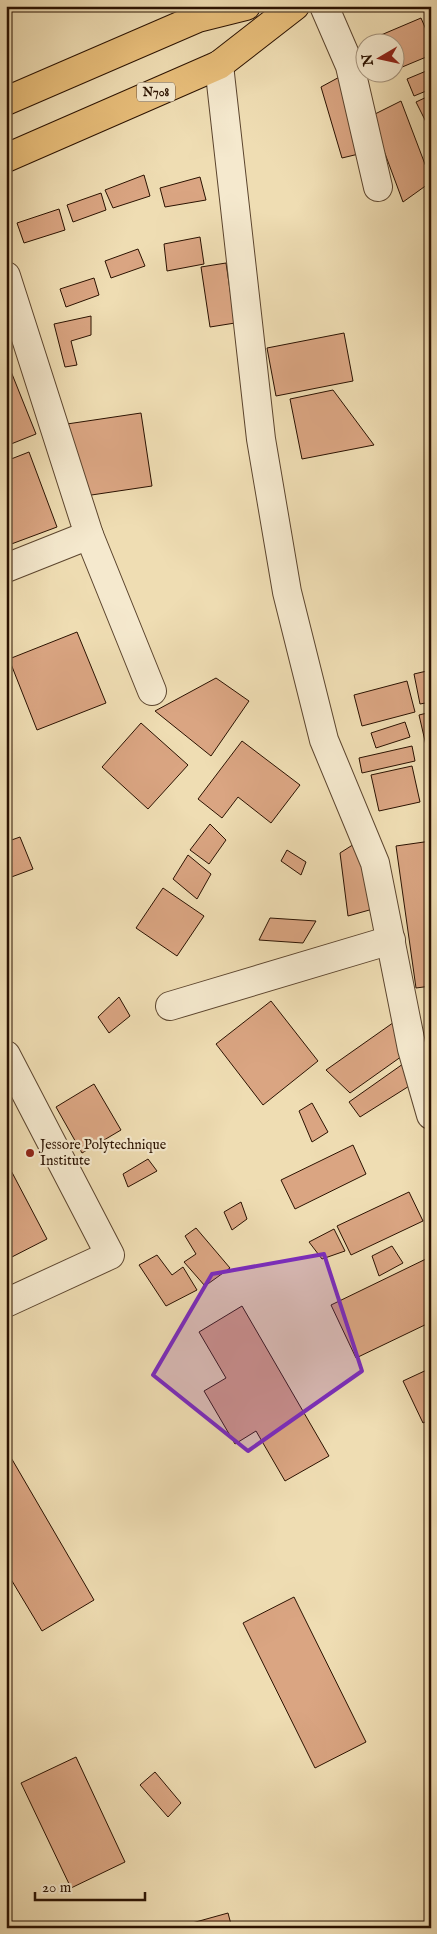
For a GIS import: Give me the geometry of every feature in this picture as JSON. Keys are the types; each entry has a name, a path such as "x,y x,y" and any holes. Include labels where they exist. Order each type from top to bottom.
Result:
{"highway":[{"path":"6,101 196,12 246,6"},
{"name":"N708","path":"6,158 219,65 295,6"}],"street":[{"path":"324,6 350,66 378,187"},
{"path":"219,65 261,439 287,592 324,740 375,862 412,1048 431,1115"},
{"path":"6,276 89,535 152,691"},
{"path":"6,568 89,535"},
{"path":"170,1006 391,940"},
{"path":"6,1055 110,1255 6,1303"}],"highlighted area":[{"path":"324,1254 362,1371 248,1451 153,1375 212,1274"}],"building":[{"path":"421,18 431,41 431,55 404,66 404,32 388,32"},
{"path":"431,69 431,89 414,96 407,79"},
{"path":"345,74 367,152 342,158 321,87"},
{"path":"431,95 431,132 416,102"},
{"path":"401,101 431,180 431,182 403,202 371,116"},
{"path":"144,175 150,196 113,208 105,190"},
{"path":"200,177 206,200 165,207 160,188"},
{"path":"101,193 106,210 73,222 67,205"},
{"path":"59,209 65,230 24,243 17,223"},
{"path":"200,237 204,264 167,271 164,244"},
{"path":"138,249 145,266 111,278 105,261"},
{"path":"226,263 235,323 210,327 201,267"},
{"path":"94,278 99,295 66,307 60,289"},
{"path":"91,316 91,335 71,341 77,365 65,367 54,324"},
{"path":"344,333 353,381 276,396 267,348"},
{"path":"10,369 36,434 6,446 6,370"},
{"path":"333,390 374,445 302,459 290,399"},
{"path":"141,413 152,486 78,497 67,424"},
{"path":"29,452 57,527 6,546 6,461"},
{"path":"77,632 106,703 37,730 9,659"},
{"path":"431,670 431,702 420,704 414,674"},
{"path":"216,678 249,701 211,756 155,711"},
{"path":"407,681 415,712 362,726 354,695"},
{"path":"431,712 431,767 419,715"},
{"path":"405,722 410,737 376,748 371,733"},
{"path":"141,723 188,765 148,809 102,767"},
{"path":"242,741 300,785 271,823 238,797 222,818 198,799"},
{"path":"412,746 415,761 362,773 359,758"},
{"path":"412,766 420,802 379,811 371,775"},
{"path":"210,824 226,840 209,864 190,850"},
{"path":"20,837 33,869 6,879 6,842"},
{"path":"362,839 373,909 348,916 340,853"},
{"path":"431,841 431,986 416,988 396,846"},
{"path":"287,850 306,862 301,875 281,861"},
{"path":"188,855 211,874 197,899 173,879"},
{"path":"163,888 204,916 177,956 136,928"},
{"path":"270,918 316,921 303,943 259,940"},
{"path":"119,997 130,1016 109,1033 98,1017"},
{"path":"271,1001 318,1061 263,1105 216,1044"},
{"path":"397,1020 412,1049 350,1093 326,1070"},
{"path":"410,1059 414,1083 360,1117 349,1102"},
{"path":"94,1084 121,1130 82,1153 56,1107"},
{"path":"312,1103 328,1132 312,1142 299,1111"},
{"path":"353,1145 366,1174 295,1209 281,1180"},
{"path":"148,1159 157,1171 128,1187 123,1174"},
{"path":"6,1161 47,1239 6,1260"},
{"path":"409,1192 423,1221 351,1255 337,1226"},
{"path":"241,1202 247,1219 232,1230 224,1212"},
{"path":"196,1228 230,1268 205,1286 184,1262 196,1254 185,1236"},
{"path":"334,1229 345,1251 322,1259 309,1242"},
{"path":"392,1246 403,1263 379,1276 372,1256"},
{"path":"157,1255 172,1275 183,1267 197,1290 166,1306 139,1265"},
{"path":"428,1258 431,1265 431,1322 356,1358 331,1305"},
{"path":"242,1306 329,1456 285,1481 256,1431 235,1444 204,1391 226,1378 199,1332"},
{"path":"431,1368 431,1419 423,1423 403,1381"},
{"path":"6,1449 94,1600 42,1631 6,1571"},
{"path":"294,1597 366,1742 315,1768 243,1623"},
{"path":"76,1757 125,1862 71,1888 21,1783"},
{"path":"155,1772 181,1803 168,1817 140,1785"},
{"path":"228,1913 232,1928 174,1928"}],"place":[{"name":"Jessore Polytechnique Institute","path":"30,1153"}]}
